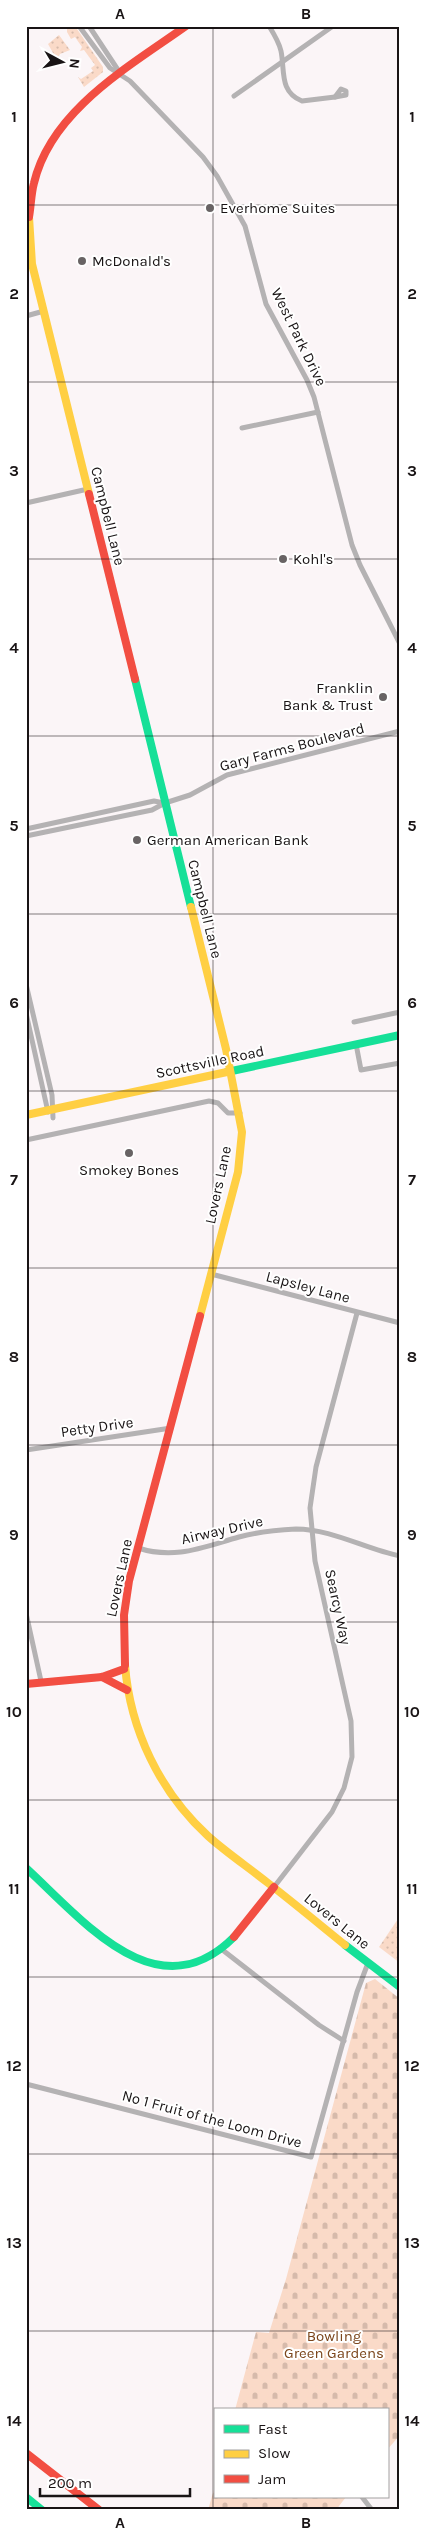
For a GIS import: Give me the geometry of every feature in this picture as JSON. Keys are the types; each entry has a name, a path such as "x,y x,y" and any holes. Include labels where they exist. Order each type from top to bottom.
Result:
{"main road":[{"name":"Campbell Lane","path":"186,26 89,97 61,125 47,149 37,174 30,205 28,235 44,310 230,1071"},
{"name":"Scottsville Road","path":"26,1115 400,1035"},
{"name":"Lovers Lane","path":"230,1071 240,1113 242,1132 238,1172 138,1548 123,1616 122,1647 127,1690 139,1734 164,1785 198,1827 368,1963 400,1986"},
{"path":"26,1684 41,1681 102,1677 124,1669"},
{"path":"102,1677 127,1690"},
{"path":"26,1868 107,1944 124,1955 143,1963 179,1966 197,1961 220,1948 234,1936 274,1887"},
{"path":"26,2453 99,2510"},
{"path":"26,2497 42,2510"}],"street":[{"path":"79,26 110,68 120,73"},
{"path":"89,26 116,63 120,73"},
{"path":"269,26 279,44 286,86 298,99 302,101 334,96"},
{"path":"234,96 333,26"},
{"name":"West Park Drive","path":"120,73 203,157 238,210 251,246 266,304 307,380 318,412 352,545 360,565 400,644"},
{"path":"26,316 44,310"},
{"path":"242,428 318,412"},
{"path":"26,503 88,489"},
{"name":"Gary Farms Boulevard","path":"165,803 190,795 217,779 234,773 400,731"},
{"path":"26,828 154,802 165,803"},
{"path":"26,836 152,810 165,803"},
{"path":"26,984 30,992 50,1110"},
{"path":"354,1022 400,1012"},
{"path":"26,1013 50,1110"},
{"path":"356,1044 361,1070 400,1063"},
{"path":"26,1140 209,1101 218,1103 228,1113 240,1113"},
{"name":"Lapsley Lane","path":"211,1274 400,1324"},
{"name":"Searcy Way","path":"274,1887 332,1812 344,1788 353,1748 351,1721 315,1562 311,1532 311,1500 314,1475 358,1313"},
{"name":"Petty Drive","path":"26,1450 171,1428"},
{"name":"Airway Drive","path":"138,1548 156,1553 176,1554 262,1532 294,1529 357,1542 400,1556"},
{"path":"26,1613 41,1681"},
{"path":"220,1948 319,2025 344,2041"},
{"name":"No 1 Fruit of the Loom Drive","path":"26,2084 311,2157 357,1992 368,1963"},
{"path":"363,2498 372,2510"}],"green space":[{"path":"67,28 77,29 103,67 103,72 84,87 78,77 81,79 93,71 91,68 95,65 84,50 80,51 82,47 75,37 71,39 67,32"},
{"path":"59,35 70,50 60,54 57,60 48,44"},
{"path":"400,1916 400,1963 379,1947"},
{"name":"Bowling Green Gardens","path":"375,1979 400,1999 400,2435 388,2449 388,2408 236,2408 256,2332 269,2333 286,2279 366,1983"},
{"path":"214,2489 214,2498 345,2498 336,2510 208,2510"}],"traffic: fast":[{"path":"135,679 191,907"},
{"path":"227,1072 400,1035"},
{"path":"26,1868 96,1933 122,1950 149,1962 177,1966 205,1958 234,1937"},
{"path":"345,1945 400,1987"},
{"path":"26,2497 42,2510"}],"traffic: slow":[{"path":"29,217 32,264 89,494"},
{"path":"191,907 226,1049 242,1132 238,1172 200,1316"},
{"path":"26,1115 227,1072"},
{"path":"125,1665 133,1713 141,1736 150,1758 175,1800 191,1819 215,1842 345,1945"}],"traffic: jam":[{"path":"29,217 34,183 43,157 57,133 95,92 186,26"},
{"path":"89,494 135,679"},
{"path":"125,1665 124,1615 129,1581 200,1316"},
{"path":"26,1684 102,1677 124,1669"},
{"path":"102,1677 127,1690"},
{"path":"234,1937 274,1887"},
{"path":"26,2453 99,2510"}],"place":[{"name":"Everhome Suites","path":"210,208"},
{"name":"McDonald's","path":"82,261"},
{"name":"Kohl's","path":"283,559"},
{"name":"Franklin Bank & Trust","path":"383,697"},
{"name":"German American Bank","path":"137,840"},
{"name":"Smokey Bones","path":"129,1153"}]}
